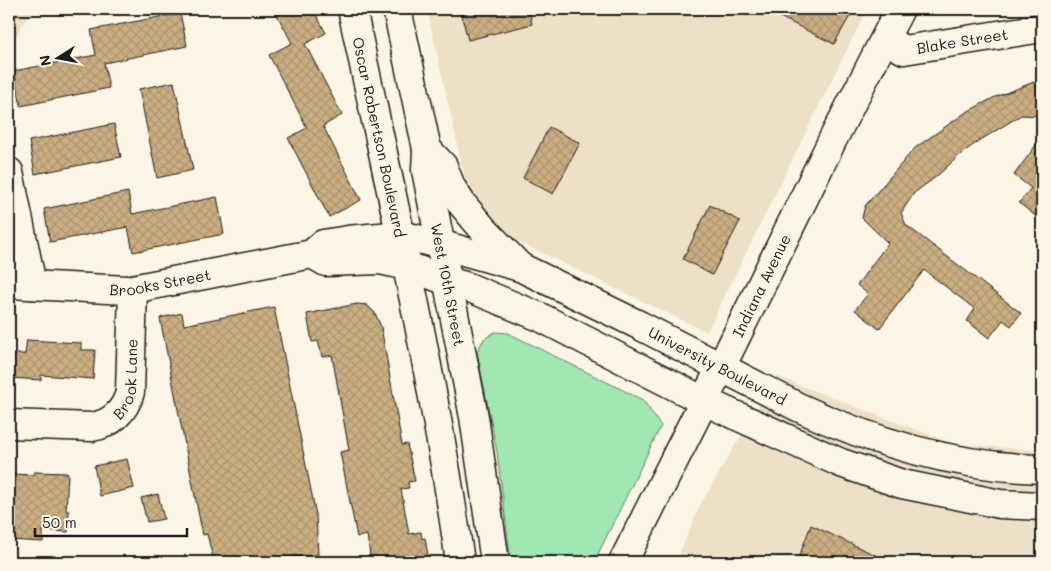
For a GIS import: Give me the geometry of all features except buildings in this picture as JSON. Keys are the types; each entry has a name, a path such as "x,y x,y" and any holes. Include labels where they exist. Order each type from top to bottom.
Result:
{"street":[{"name":"Oscar Robertson Boulevard","path":"352,9 408,266"},
{"name":"West 10th Street","path":"397,9 427,149 426,170 474,417 496,562"},
{"name":"Indiana Avenue","path":"622,562 900,9"},
{"name":"Blake Street","path":"885,39 904,50 1042,28"},
{"path":"427,149 443,166 451,187 462,204 520,267"},
{"path":"9,172 20,285"},
{"name":"University Boulevard","path":"401,236 440,244 520,267 824,419 886,442 937,456 1002,467 1042,470"},
{"name":"Brooks Street","path":"20,285 133,289 312,254 323,244 375,237 401,236"},
{"name":"Brooks Street","path":"312,254 326,262 380,260 408,266"},
{"path":"408,266 468,287 540,317 704,401 841,462 902,484 1000,504 1042,506"},
{"path":"408,266 451,500 460,562"},
{"name":"Brook Lane","path":"9,424 92,427 105,424 121,411 130,392 133,289"}],"shaded area":[{"path":"9,9 33,9 9,46"},
{"path":"427,9 867,9 707,332 508,237 467,188"},
{"path":"776,376 951,443 1042,451 1042,562 676,562 699,507"}],"green space":[{"path":"495,332 508,333 643,400 661,426 594,562 511,562 497,452 477,351 484,339"}]}
